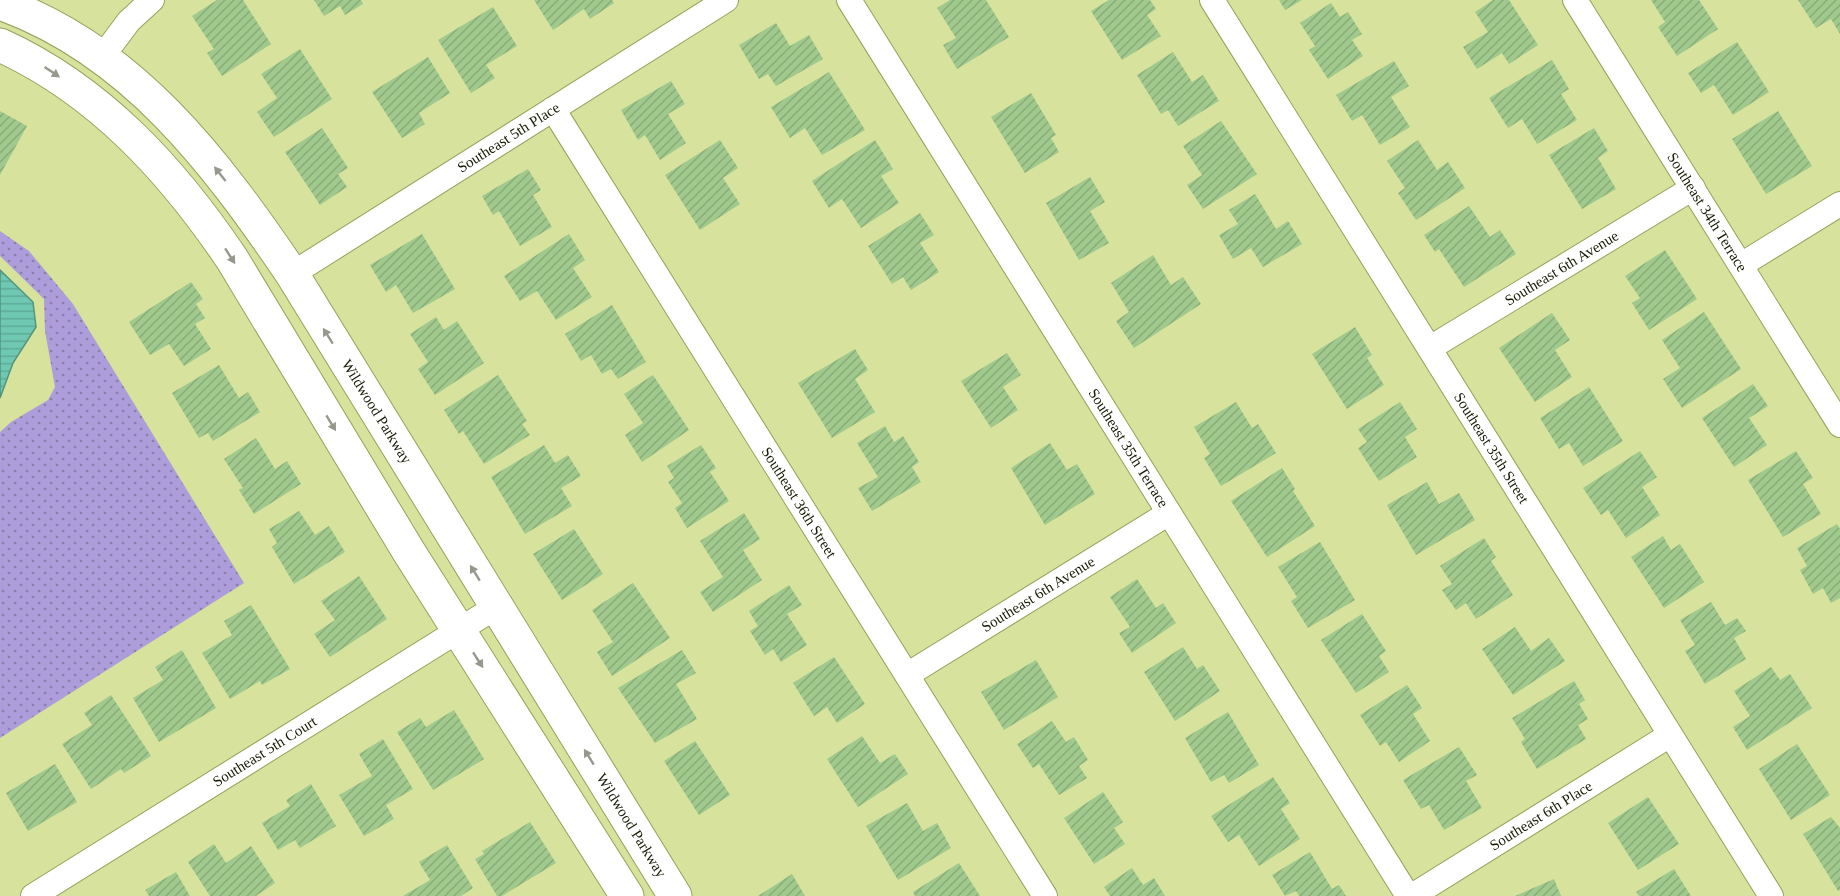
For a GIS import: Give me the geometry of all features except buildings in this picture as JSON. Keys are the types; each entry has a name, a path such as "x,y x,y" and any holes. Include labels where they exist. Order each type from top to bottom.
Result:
{"street":[{"path":"102,57 129,21 152,0"},
{"name":"Southeast 5th Place","path":"292,274 726,0"},
{"name":"Southeast 35th Terrace","path":"849,0 1410,896"},
{"name":"Southeast 35th Street","path":"1212,0 1771,896"},
{"name":"Southeast 34th Terrace","path":"1575,0 1840,425"},
{"name":"Wildwood Parkway","path":"0,3 40,21 102,57 164,108 192,138 249,210 292,274 666,882"},
{"path":"0,45 49,69 96,104 171,176 203,216 232,259 621,894 666,882"},
{"name":"Southeast 36th Street","path":"553,109 1045,896"},
{"name":"Southeast 6th Avenue","path":"1430,348 1693,188"},
{"path":"1741,265 1840,204"},
{"name":"Southeast 6th Avenue","path":"907,675 1169,513"},
{"name":"Southeast 5th Court","path":"33,896 496,607"},
{"name":"Southeast 6th Place","path":"1410,896 1670,735"}],"shaded area":[{"path":"0,231 29,251 73,304 244,583 0,738 0,432 11,422 48,400 55,387 45,331 44,299 0,256"}],"water":[{"path":"0,270 33,302 36,327 13,363 0,398"}]}
